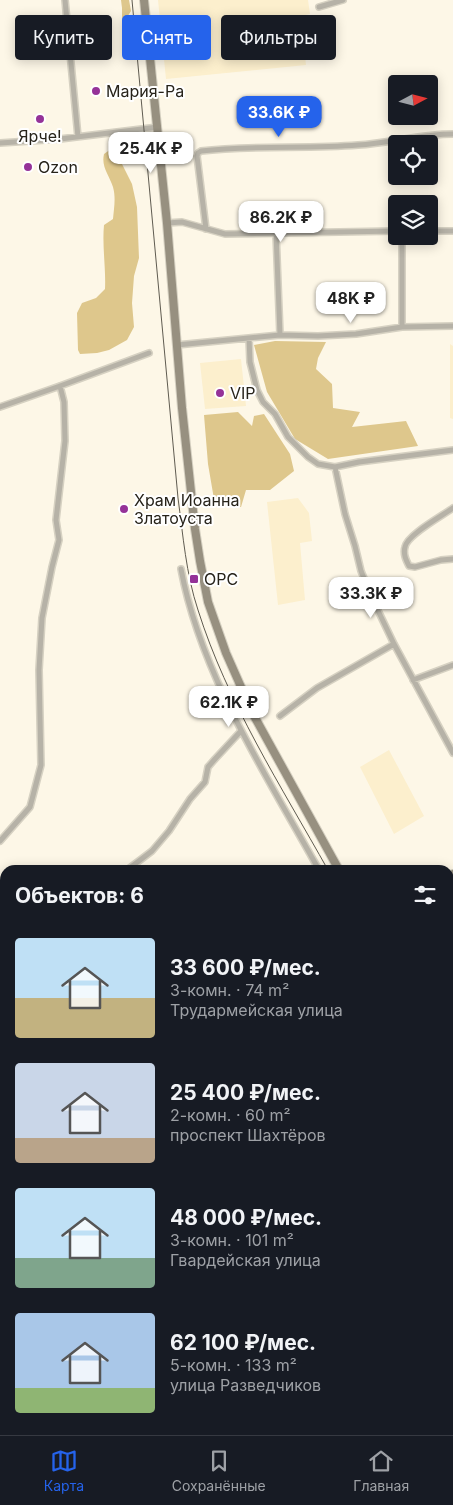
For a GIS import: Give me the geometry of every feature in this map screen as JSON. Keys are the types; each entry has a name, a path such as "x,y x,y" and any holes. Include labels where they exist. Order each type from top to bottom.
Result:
{"main road":[{"path":"144,0 158,126 195,529 208,602 226,653 253,714 336,865"}],"street":[{"path":"65,0 78,137"},
{"path":"319,7 343,0"},
{"path":"0,143 78,137 158,126"},
{"path":"206,229 197,156 201,151 228,148 356,146 386,143 415,137 453,134"},
{"path":"167,223 182,222 225,234 388,231"},
{"path":"438,231 453,231"},
{"path":"276,233 280,335"},
{"path":"402,245 402,327"},
{"path":"177,346 280,335 318,336 356,334 402,327 453,326"},
{"path":"249,338 250,362 257,390 263,402 275,414 288,437 318,464 335,467 359,462 453,450"},
{"path":"0,407 149,353"},
{"path":"0,841 30,807 41,765 39,670 42,618 59,540 56,520 65,441 64,402 60,386"},
{"path":"335,467 342,502 372,598 394,644 453,753"},
{"path":"453,508 410,538 405,545 404,554 409,566 414,567 453,559"},
{"path":"181,570 185,590 203,646 220,688 241,731 316,865"},
{"path":"280,716 317,688 394,644"},
{"path":"413,680 453,665"},
{"path":"134,865 152,852 169,831 190,799 205,782 208,768 241,731"}],"shaded area":[{"path":"121,0 129,0 131,11 128,15 122,15"},
{"path":"158,0 308,0 310,14 306,15 221,15 221,60 305,60 306,65 166,79 164,60 211,60 211,15 160,15"},
{"path":"111,149 122,164 132,184 137,207 139,258 134,276 132,303 134,327 127,340 109,350 80,354 78,350 77,313 82,303 96,298 105,289 104,225 113,219 115,199 113,187 104,167 103,159 104,154"},
{"path":"275,341 326,342 318,358 316,369 332,384 333,408 360,412 352,427 406,421 418,446 328,459 295,439 267,392 254,345"},
{"path":"450,344 453,346 453,419 450,418"},
{"path":"241,359 246,406 205,409 200,363"},
{"path":"238,412 252,426 254,416 264,414 290,454 294,471 270,490 246,490 241,507 215,505 208,464 204,415"},
{"path":"298,498 309,513 312,541 300,543 305,600 278,605 267,502"},
{"path":"389,750 424,816 394,834 360,767"}],"tram line":[{"path":"132,0 178,498 185,554 191,583 210,644 239,711 325,865"}],"place":[{"name":"Мария-Ра","path":"96,91"},
{"name":"Ярче!","path":"40,119"},
{"name":"Ozon","path":"28,167"},
{"name":"VIP","path":"220,393"},
{"name":"Храм Иоанна Златоуста","path":"124,509"},
{"name":"ОРС","path":"194,579"}]}
